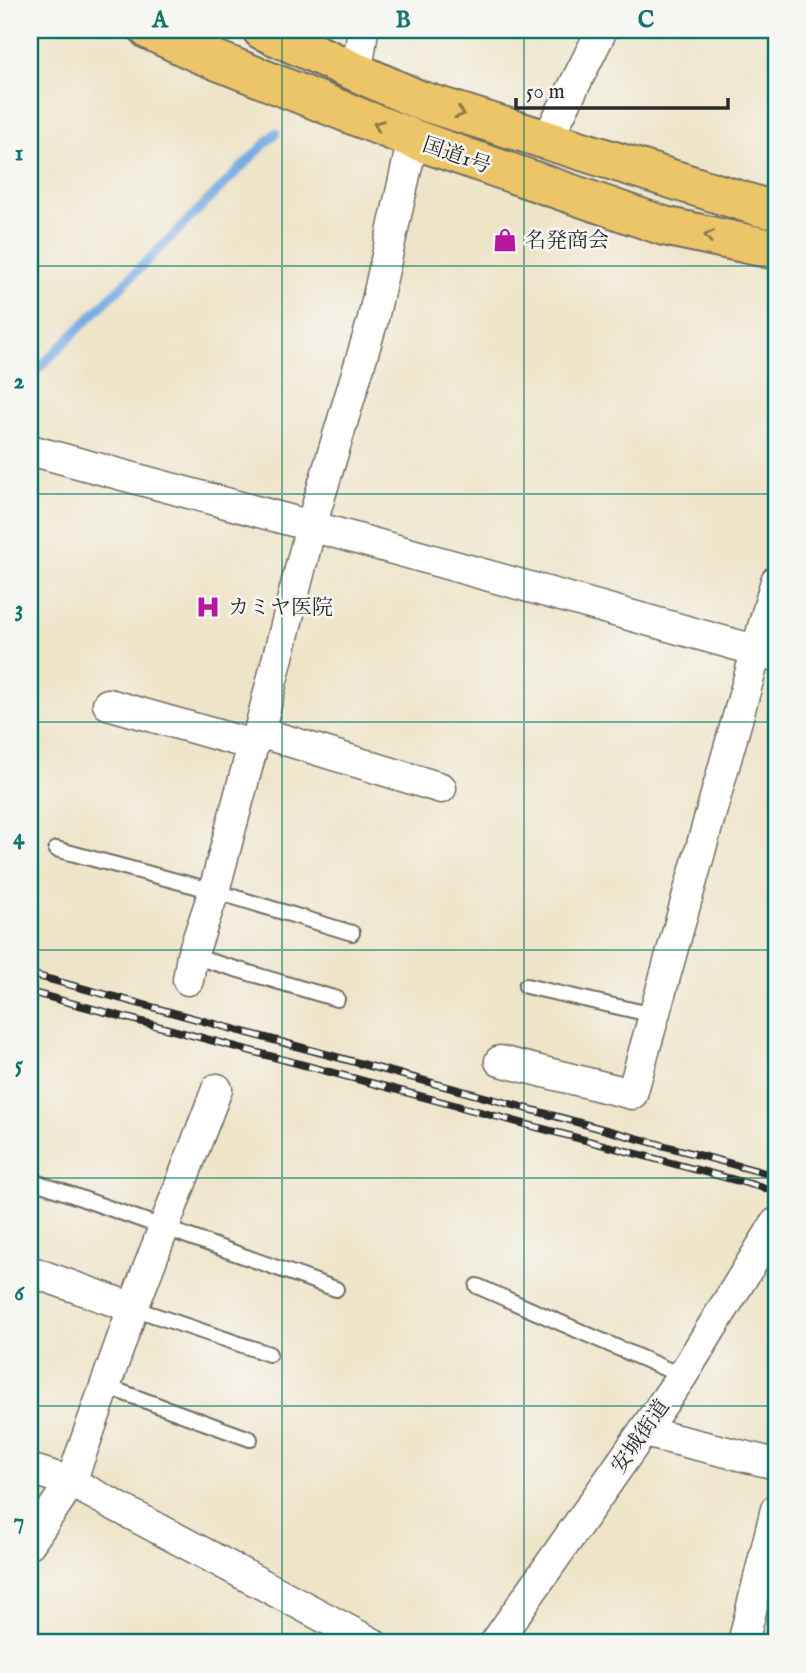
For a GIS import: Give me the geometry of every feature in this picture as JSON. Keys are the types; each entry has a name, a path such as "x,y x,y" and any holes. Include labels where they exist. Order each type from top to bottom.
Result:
{"highway":[{"name":"国道1号","path":"149,30 198,53 413,139 664,226 776,250"},
{"name":"国道1号","path":"262,30 419,100 776,210"}],"street":[{"path":"357,71 363,30"},
{"path":"547,140 602,30"},
{"path":"190,968 256,739 311,526 372,323 413,139"},
{"path":"30,450 767,654"},
{"path":"500,1062 632,1094 654,1015 767,654 776,581"},
{"path":"108,704 256,739 441,788"},
{"path":"30,1543 71,1482 133,1308 217,1089"},
{"name":"安城街道","path":"495,1643 682,1376 776,1223"},
{"path":"30,1271 133,1308"},
{"path":"644,1432 776,1464"},
{"path":"30,1469 71,1482 372,1643"},
{"path":"743,1643 776,1509"}],"lane":[{"path":"56,849 214,891 352,933"},
{"path":"190,968 337,999"},
{"path":"526,986 654,1015"},
{"path":"30,1180 336,1289"},
{"path":"477,1286 682,1376"},
{"path":"133,1308 269,1354"},
{"path":"106,1386 250,1438"}],"waterway":[{"path":"331,30 338,30"},
{"path":"30,377 276,133"}],"railway":[{"path":"30,974 776,1176"},
{"path":"30,992 776,1191"}],"place":[{"name":"名発商会","path":"505,240"},
{"name":"カミヤ医院","path":"208,607"}]}
